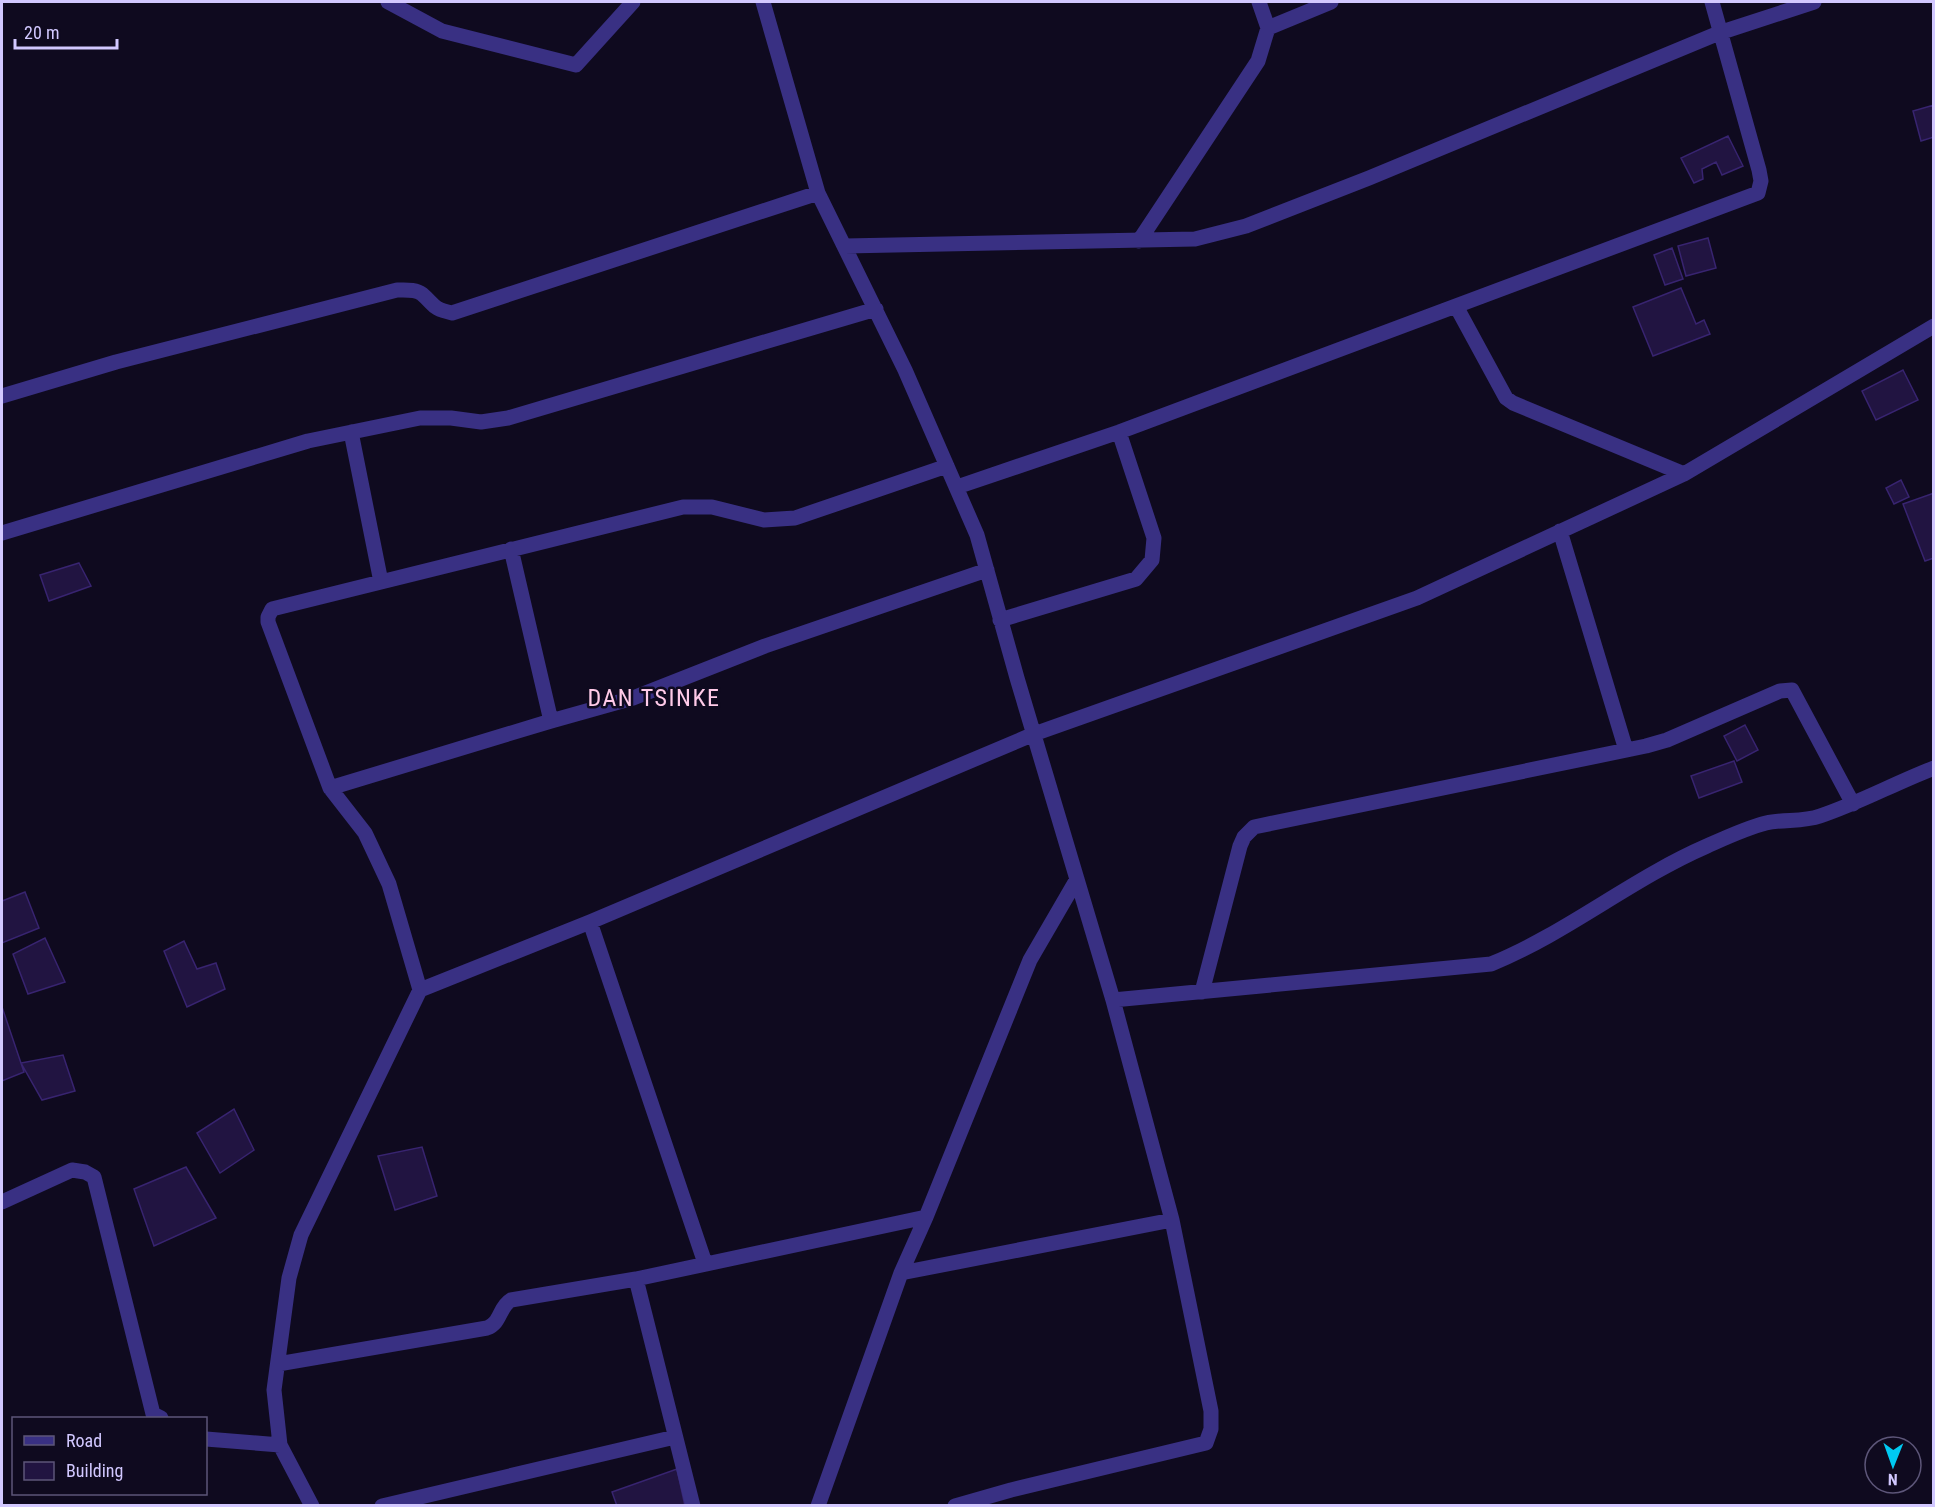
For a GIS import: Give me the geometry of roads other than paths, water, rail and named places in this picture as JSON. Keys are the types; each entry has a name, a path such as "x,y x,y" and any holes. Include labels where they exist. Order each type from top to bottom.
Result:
{"street":[{"path":"388,2 442,31 576,65 633,2"},
{"path":"763,2 818,193 876,309 977,535 1113,1000 1172,1220 1211,1411 1211,1429 1206,1443 1011,1490 955,1506"},
{"path":"1139,241 1258,61 1268,28 1259,2"},
{"path":"1268,28 1331,2"},
{"path":"957,487 1119,432 1758,193 1761,181 1759,170 1712,2"},
{"path":"845,246 1195,239 1246,226 1369,178 1719,33 1814,2"},
{"path":"2,396 116,362 398,290 422,293 433,307 452,313 818,193"},
{"path":"1456,306 1506,398 1513,403 1684,474"},
{"path":"2,533 308,441 420,418 451,418 481,422 508,418 876,309"},
{"path":"312,1506 279,1445 274,1390 289,1278 300,1235 420,990 590,922 1034,734 1417,598 1684,474 1934,326"},
{"path":"351,432 381,582"},
{"path":"1000,620 1136,579 1152,560 1154,538 1119,432"},
{"path":"420,990 389,884 365,833 330,789 268,622 272,609 683,507 712,507 764,520 795,518 947,465"},
{"path":"1560,531 1626,750"},
{"path":"511,549 552,721"},
{"path":"330,789 633,698 765,646 987,570"},
{"path":"1202,992 1240,846 1244,837 1254,827 1667,740 1780,691 1792,690 1853,804"},
{"path":"1113,1000 1491,964 1548,936 1629,886 1706,847 1766,823 1817,817 1853,804 1934,768"},
{"path":"818,1506 901,1274 1030,960 1077,879"},
{"path":"590,922 705,1263"},
{"path":"2,1202 72,1170 85,1172 94,1177 153,1414 158,1417"},
{"path":"278,1364 487,1328 497,1322 507,1302 511,1300 636,1278 926,1217"},
{"path":"901,1274 1172,1220"},
{"path":"636,1278 693,1506"},
{"path":"382,1506 675,1437"},
{"path":"207,1439 279,1445"},
{"path":"1011,1490 1015,1506"}],"district":[{"name":"DAN TSINKE","path":"654,698"}]}
